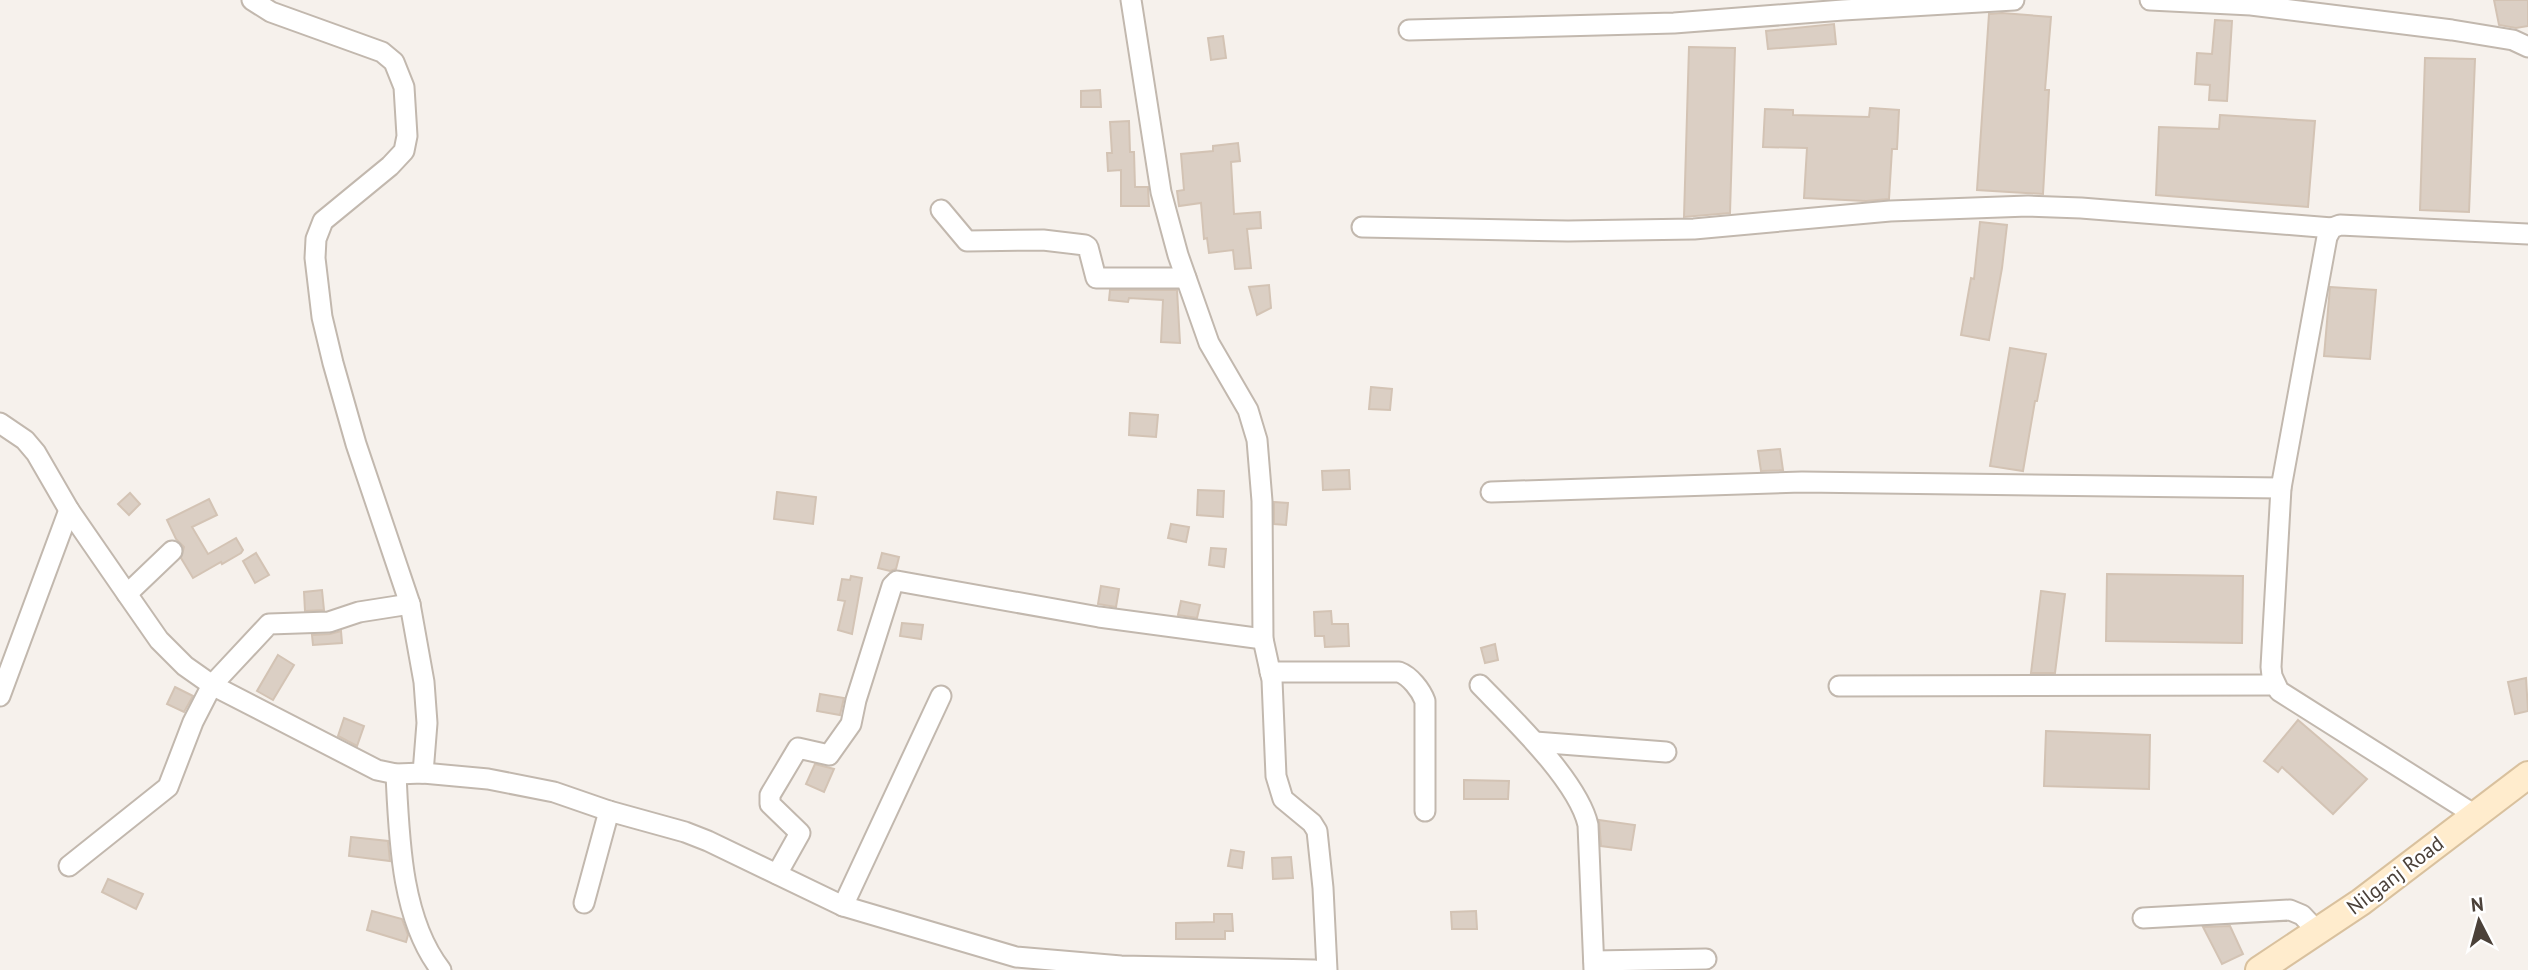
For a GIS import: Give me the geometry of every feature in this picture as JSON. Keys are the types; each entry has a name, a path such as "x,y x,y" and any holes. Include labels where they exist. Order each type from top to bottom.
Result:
{"street":[{"path":"252,0 271,12 382,52 394,62 405,95 407,136 404,151 390,166 323,221 314,248 322,317 333,363 356,444 410,604 424,682 426,709 423,773"},
{"path":"1131,0 1161,192 1186,278 1209,343 1248,410 1255,431 1262,501 1263,639 1270,672 1276,776 1283,799 1312,822 1317,831 1323,888 1326,970"},
{"path":"1409,30 1707,22 1843,9 2014,0"},
{"path":"2150,0 2251,2 2452,30 2513,40 2528,47"},
{"path":"1362,227 1568,231 1694,229 1890,211 2028,206 2332,228 2340,225 2528,234"},
{"path":"941,210 967,241 1043,240 1085,245 1088,247 1096,278 1186,278"},
{"path":"2332,228 2327,237 2281,488 2272,667 2274,685 2333,727 2474,815"},
{"path":"0,423 25,440 36,453 69,510 127,594 166,648 185,666 212,685 377,770 396,774 423,773 488,779 554,792 609,811 685,832 843,906 1015,963 1315,970"},
{"path":"1491,492 1802,482 2281,488"},
{"path":"0,696 69,510"},
{"path":"127,594 172,551"},
{"path":"777,874 800,833 770,804 770,795 797,748 829,755 848,731 891,586 898,580 1099,617 1263,639"},
{"path":"69,866 168,787 212,685 272,622 329,622 359,612 410,604"},
{"path":"1270,672 1404,673 1423,694 1425,701 1425,811"},
{"path":"1480,685 1535,742 1586,814 1594,966 1706,959"},
{"path":"1839,686 2274,685"},
{"path":"843,906 941,696"},
{"path":"1535,742 1666,752"},
{"path":"396,774 400,845 413,908 420,934 432,958 442,970"},
{"name":"Nilganj Road","path":"2259,970 2361,902 2528,775"},
{"path":"584,903 609,811"},
{"path":"2143,918 2290,910 2302,915 2317,931"}],"building":[{"path":"2494,0 2528,0 2528,26 2516,28 2499,25"},
{"path":"1989,14 2051,17 2045,90 2049,90 2043,194 1977,190"},
{"path":"2215,20 2232,21 2227,101 2209,100 2210,85 2195,84 2197,53 2212,54"},
{"path":"1834,24 1836,44 1768,49 1766,31"},
{"path":"1223,36 1226,58 1211,60 1208,38"},
{"path":"1689,47 1735,48 1730,213 1684,217"},
{"path":"2425,58 2475,59 2469,212 2420,210"},
{"path":"1100,90 1101,107 1081,107 1081,91"},
{"path":"1870,108 1899,110 1897,149 1892,149 1889,199 1866,201 1804,198 1807,148 1763,147 1765,109 1793,110 1793,115 1869,117"},
{"path":"2220,115 2315,121 2308,207 2156,195 2159,127 2219,129"},
{"path":"1129,121 1130,152 1134,152 1135,187 1148,187 1149,206 1121,206 1121,170 1108,171 1107,153 1112,153 1110,122"},
{"path":"1238,143 1240,161 1231,162 1234,214 1260,212 1261,228 1247,229 1251,268 1235,269 1233,250 1209,253 1207,238 1204,239 1201,203 1179,206 1177,191 1184,190 1181,154 1213,151 1213,146"},
{"path":"1980,222 2007,225 1989,340 1961,335 1971,278 1974,279"},
{"path":"1269,285 1271,308 1257,315 1249,287"},
{"path":"2330,287 2376,290 2370,359 2324,356"},
{"path":"1110,290 1177,290 1180,343 1161,342 1163,300 1109,300"},
{"path":"2010,348 2046,354 2023,471 1990,466"},
{"path":"1371,387 1392,389 1390,410 1369,409"},
{"path":"1130,413 1158,415 1156,437 1129,435"},
{"path":"1780,449 1783,470 1761,471 1758,451"},
{"path":"1349,470 1350,489 1323,490 1322,471"},
{"path":"1198,490 1224,491 1223,517 1197,515"},
{"path":"777,492 816,497 813,524 774,519"},
{"path":"130,493 140,504 129,515 118,504"},
{"path":"209,499 217,515 192,527 208,554 236,538 243,550 193,578 181,558 184,547 176,539 167,520"},
{"path":"1274,502 1288,503 1286,525 1274,524"},
{"path":"1171,524 1189,527 1186,542 1168,538"},
{"path":"1211,548 1226,549 1224,567 1209,565"},
{"path":"256,553 269,575 255,583 243,561"},
{"path":"882,553 899,557 896,569 890,571 878,568"},
{"path":"2107,574 2243,576 2242,643 2106,641"},
{"path":"851,576 862,578 852,634 838,630 845,601 838,600 842,579 850,580"},
{"path":"1101,586 1119,589 1116,607 1098,604"},
{"path":"322,590 324,610 305,611 304,592"},
{"path":"2041,591 2065,594 2055,673 2031,673"},
{"path":"1181,601 1200,605 1197,618 1178,615"},
{"path":"1331,611 1332,624 1348,624 1349,646 1325,647 1324,636 1315,636 1314,612"},
{"path":"902,623 923,625 921,639 900,636"},
{"path":"341,631 342,643 313,645 312,635"},
{"path":"1495,644 1498,660 1485,663 1481,648"},
{"path":"278,655 294,665 273,700 257,691"},
{"path":"2526,678 2528,711 2515,714 2508,682"},
{"path":"175,687 193,696 184,712 167,704"},
{"path":"820,694 844,698 840,715 817,711"},
{"path":"344,718 364,726 357,746 338,736"},
{"path":"2298,720 2367,779 2333,814 2282,767 2278,772 2264,761"},
{"path":"2046,731 2150,735 2149,789 2044,786"},
{"path":"815,764 834,769 824,792 806,784"},
{"path":"1464,780 1509,781 1508,799 1464,799"},
{"path":"1599,820 1635,825 1631,850 1601,846"},
{"path":"351,837 388,841 390,861 349,856"},
{"path":"1231,850 1244,852 1242,868 1228,866"},
{"path":"1291,857 1293,878 1273,879 1272,858"},
{"path":"108,879 143,894 136,909 102,892"},
{"path":"372,911 402,919 408,935 406,942 367,930"},
{"path":"1476,911 1477,929 1452,929 1451,912"},
{"path":"1214,914 1232,914 1233,931 1225,931 1225,939 1176,939 1176,923 1214,922"},
{"path":"2230,926 2243,954 2222,964 2203,927"}]}
